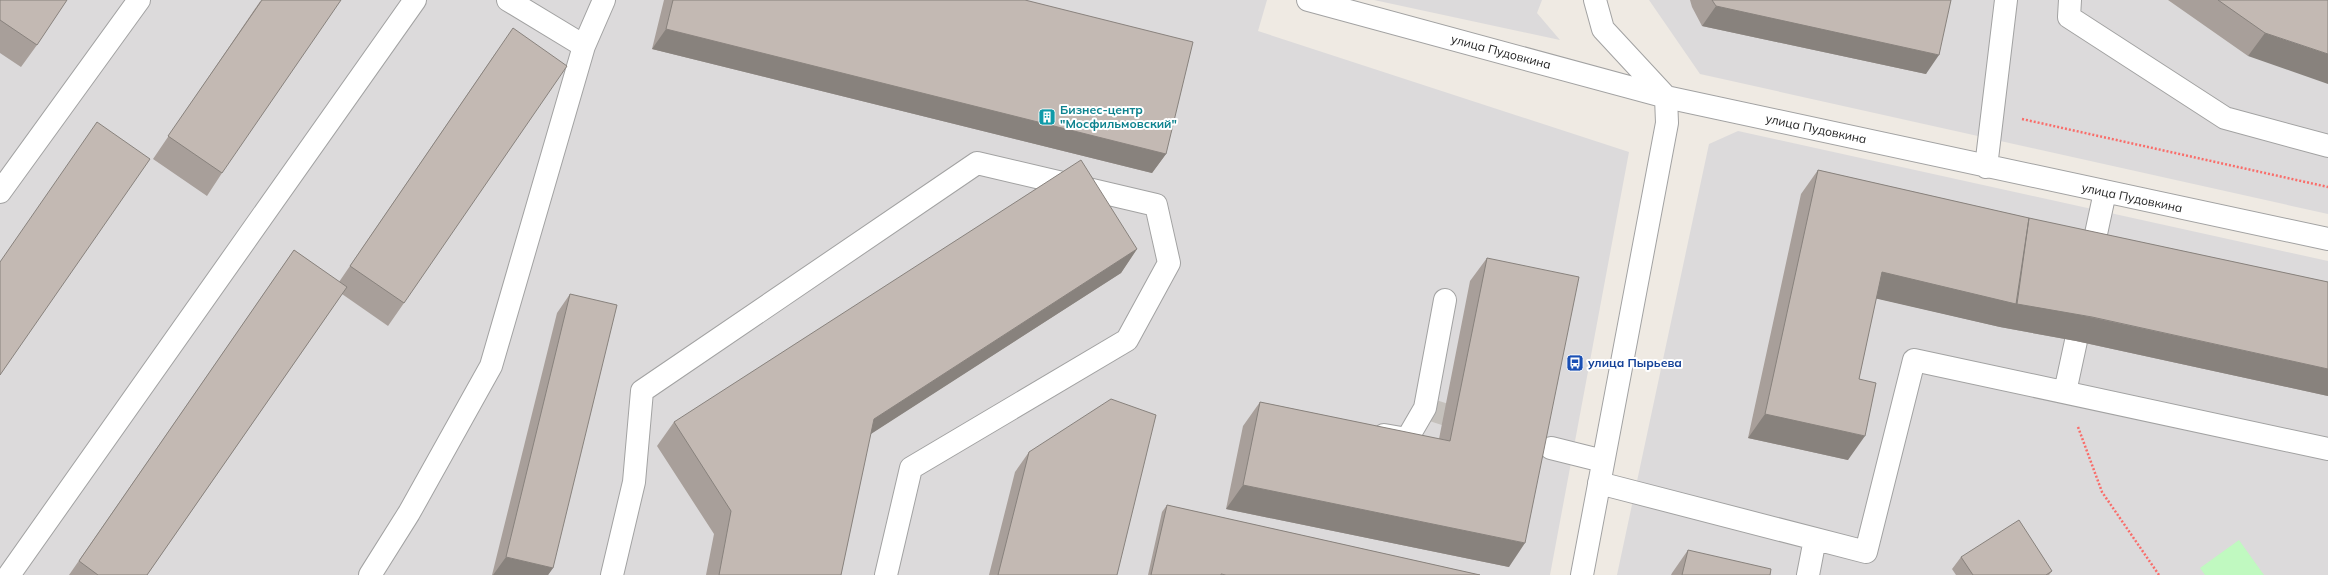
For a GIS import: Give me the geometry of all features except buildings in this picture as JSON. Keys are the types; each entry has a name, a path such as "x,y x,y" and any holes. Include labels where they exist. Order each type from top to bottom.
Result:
{"street":[{"path":"0,192 139,0"},
{"path":"9,575 415,0"},
{"path":"508,0 584,46"},
{"path":"370,575 409,512 491,366 584,46 604,0"},
{"name":"улица Пудовкина","path":"1308,0 1666,97 1986,167 2328,239"},
{"path":"1582,575 1668,123 1666,97 1602,29 1595,0"},
{"path":"1986,167 2006,0"},
{"path":"2070,0 2069,17 2225,118 2328,146"},
{"path":"612,575 634,482 642,391 655,382 977,163 1156,205 1169,263 1127,340 911,468 886,575"},
{"path":"2091,257 2105,192"},
{"path":"1368,432 1407,439 1425,408 1445,300"},
{"path":"2065,392 2076,341"},
{"path":"1599,483 1866,552 1914,360 2328,449"},
{"path":"1552,448 1604,461"},
{"path":"1808,575 1815,539"}],"path":[{"path":"1992,112 2328,187"},
{"path":"2065,392 2102,492 2159,575"}],"shaded area":[{"path":"0,0 1267,0 1258,31 1629,152 1550,575 0,575"},
{"path":"1374,0 1542,0 1537,13 1560,40"},
{"path":"1649,0 2328,0 2328,214 1700,74"},
{"path":"1738,131 2328,261 2328,575 1617,575 1709,144"}],"green space":[{"path":"2239,540 2264,575 2205,575 2200,568"}],"tunnel":[{"path":"1425,408 1472,423"}],"place":[{"name":"Бизнес-центр \"Мосфильмовский\"","path":"1047,117"},
{"name":"улица Пырьева","path":"1575,363"}]}
